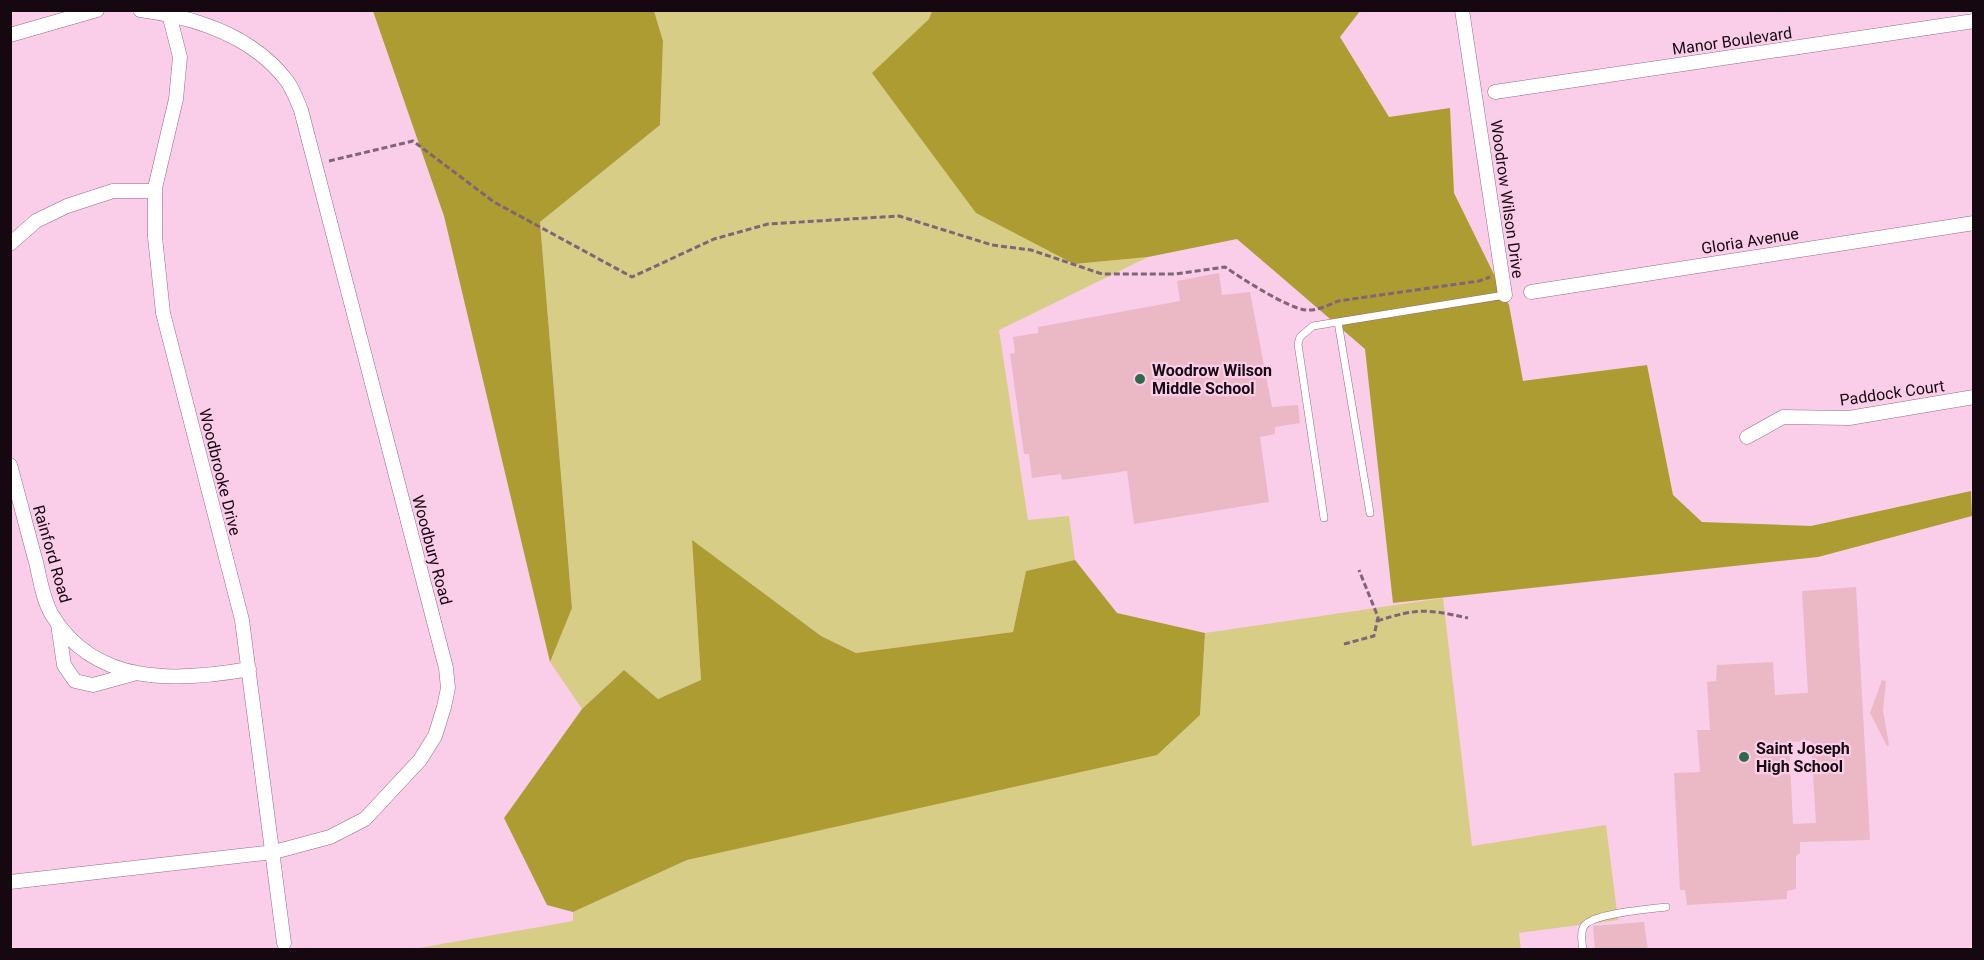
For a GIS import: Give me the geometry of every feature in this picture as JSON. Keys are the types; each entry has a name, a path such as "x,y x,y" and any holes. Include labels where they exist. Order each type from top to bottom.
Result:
{"street":[{"path":"10,35 97,10"},
{"name":"Woodbury Road","path":"13,880 274,852 330,837 365,819 420,760 435,736 448,688 446,668 301,110 288,83 274,66 248,46 222,31 169,12 140,10"},
{"name":"Woodrow Wilson Drive","path":"1462,10 1505,296"},
{"name":"Woodbrooke Drive","path":"169,12 180,57 176,99 155,191 155,237 163,313 242,620 274,852 284,943"},
{"name":"Manor Boulevard","path":"1495,92 1974,21"},
{"path":"10,244 36,221 67,206 113,191 155,191"},
{"name":"Gloria Avenue","path":"1531,292 1974,224"},
{"name":"Paddock Court","path":"1747,436 1783,417 1849,418 1974,397"},
{"name":"Rainford Road","path":"10,465 42,588 52,614 67,635 93,658 110,667 134,674 183,678 249,669"},
{"path":"58,622 64,665 75,681 93,685 134,674"}],"lane":[{"name":"Woodrow Wilson Drive","path":"1324,518 1298,344 1299,337 1313,326 1505,296"},
{"path":"1338,322 1370,513"},
{"path":"1583,950 1581,940 1584,926 1594,918 1666,907"}],"path":[{"path":"315,165 413,141 494,202 632,277 714,239 768,224 898,216 992,245 1031,250 1102,274 1175,274 1225,267 1255,287 1306,310 1327,306 1338,301 1502,276"},
{"path":"1344,644 1374,636 1377,621 1375,608 1359,570"},
{"path":"1377,621 1411,610 1428,609 1468,618"}],"shaded area":[{"path":"373,11 654,11 663,41 660,125 540,222 572,608 550,662 444,216"},
{"path":"654,11 932,11 929,19 873,74 1074,264 1148,257 999,330 1028,520 1069,516 1075,560 1026,571 1013,632 856,653 821,636 692,541 701,680 658,699 624,670 582,709 550,662 572,608 540,222 660,125 663,41"},
{"path":"932,11 1360,11 1340,37 1389,117 1450,108 1454,193 1509,305 1523,381 1647,365 1673,495 1702,522 1811,526 1971,491 1972,516 1818,557 1393,603 1365,349 1237,239 1148,257 1074,264 976,213 872,73 929,19"},
{"path":"692,540 821,636 856,653 1013,632 1026,571 1075,560 1117,613 1205,633 1200,715 1157,755 687,860 573,912 547,905 504,818 582,709 624,670 658,699 701,680"},
{"path":"1443,598 1472,846 1606,825 1618,920 1519,933 1521,950 408,950 573,921 573,912 687,860 1200,715 1205,633"}],"building":[{"name":"Woodrow Wilson Middle School","path":"1219,273 1222,295 1250,292 1272,407 1298,405 1300,423 1275,427 1275,434 1260,437 1269,502 1134,524 1127,471 1062,480 1061,474 1032,478 1029,454 1024,454 1010,354 1015,353 1013,337 1038,333 1038,327 1180,301 1177,281"},
{"name":"Saint Joseph High School","path":"1856,587 1870,840 1800,842 1800,853 1796,856 1796,889 1787,891 1787,899 1687,905 1685,890 1680,890 1674,773 1700,772 1697,730 1710,730 1707,682 1716,681 1717,665 1773,662 1775,695 1808,693 1802,591","holes":["1811,741 1816,823 1793,824 1789,742"]},
{"path":"1882,680 1886,681 1883,710 1889,745 1887,746 1870,713"},
{"path":"1644,922 1648,950 1595,950 1593,926"}],"place":[{"name":"Woodrow Wilson Middle School","path":"1140,379"},
{"name":"Saint Joseph High School","path":"1744,757"}]}
